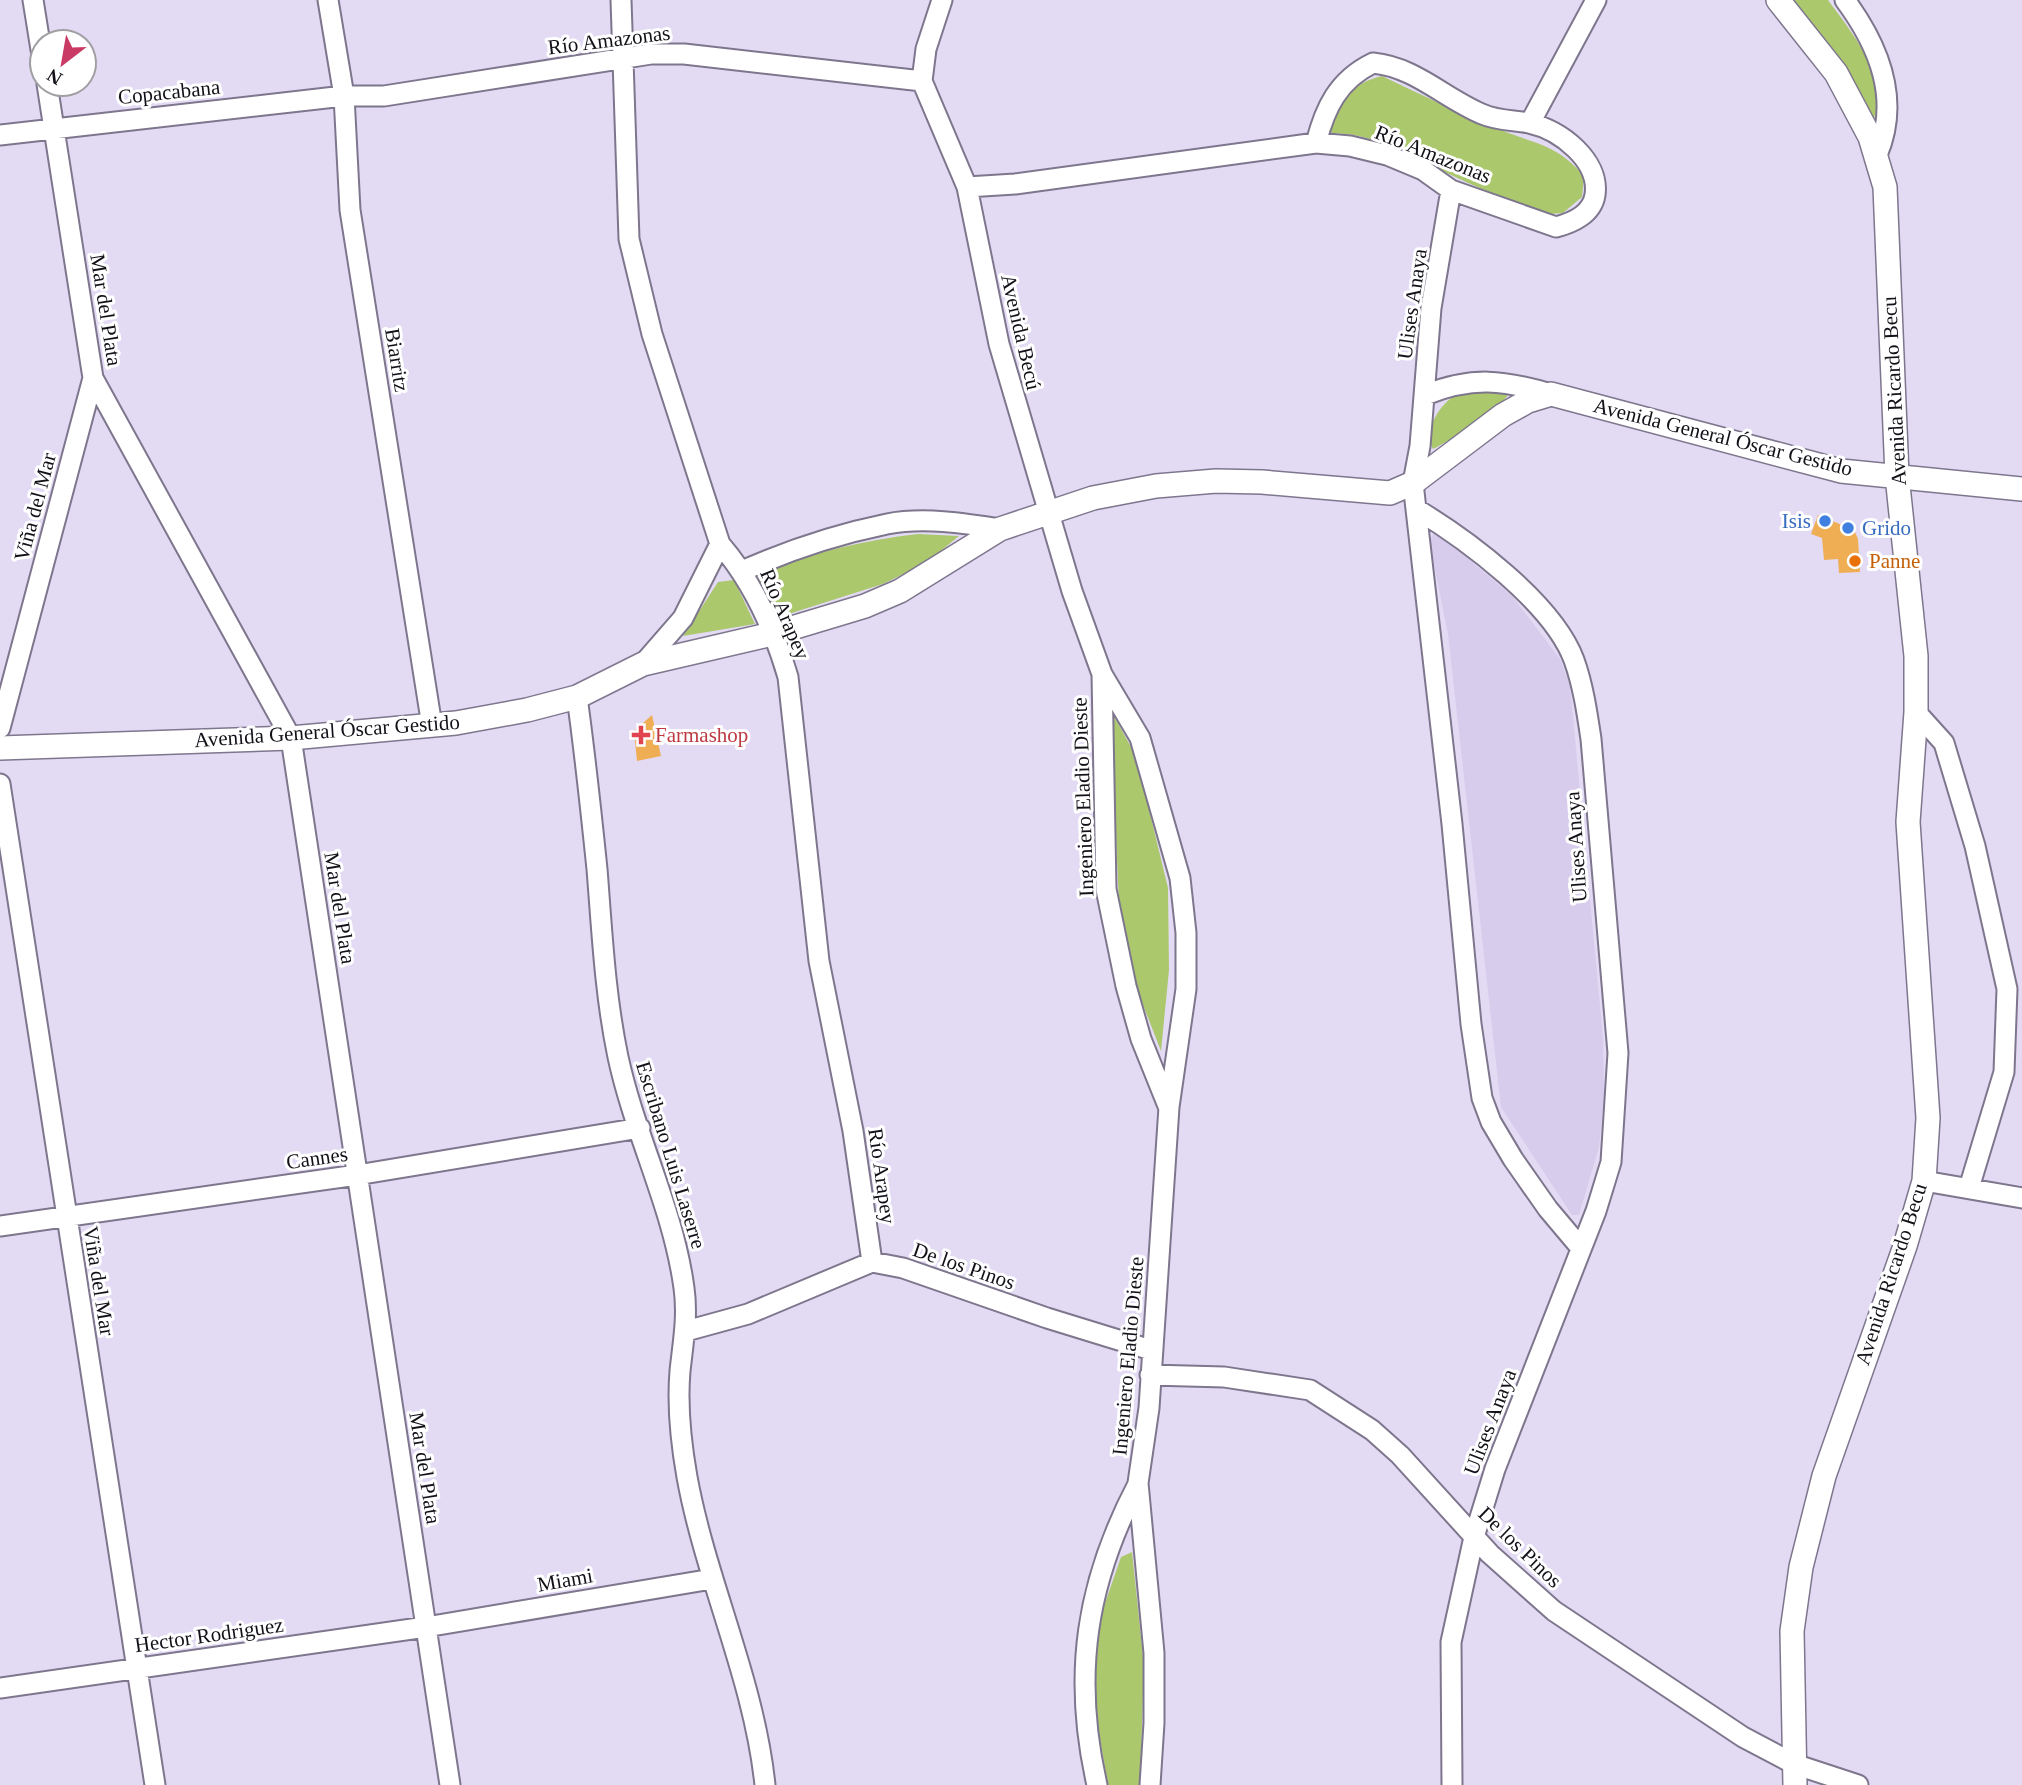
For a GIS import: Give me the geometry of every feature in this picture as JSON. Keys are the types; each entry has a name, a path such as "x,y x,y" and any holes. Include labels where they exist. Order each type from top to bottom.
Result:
{"street":[{"path":"33,0 38,28"},
{"name":"Biarritz","path":"328,0 344,96 350,211 432,726"},
{"name":"Río Arapey","path":"621,0 628,239 652,334 720,544 742,570 772,634 788,677 819,961 853,1131 872,1262"},
{"path":"922,80 926,49 942,0"},
{"path":"1530,123 1596,0"},
{"name":"Avenida Ricardo Becu","path":"1779,0 1836,73 1877,155 1885,187 1897,476 1916,656 1916,712 1908,822 1928,1118 1924,1181 1905,1246 1824,1476 1801,1567 1792,1631 1795,1774"},
{"path":"1845,0 1864,25 1889,99 1887,131 1877,155"},
{"name":"Río Amazonas","path":"344,96 384,96 621,58 684,54 922,80"},
{"name":"Río Amazonas","path":"967,187 1015,184 1316,144 1350,146 1387,155 1423,170 1451,190 1556,227 1583,216 1594,201 1597,182 1589,163 1555,134 1530,123 1507,122 1482,114 1393,65 1373,63 1356,71 1339,88 1324,114 1316,144"},
{"name":"Avenida Becú","path":"922,80 967,187 999,344 1047,513 1102,674"},
{"name":"Copacabana","path":"0,135 344,96"},
{"name":"Mar del Plata","path":"49,98 93,378 291,738 450,1785"},
{"name":"Ulises Anaya","path":"1451,190 1431,308 1425,395 1413,483 1452,824 1471,1024 1482,1098 1491,1122 1548,1209 1580,1247"},
{"name":"Viña del Mar","path":"0,728 93,378"},
{"name":"Avenida General Óscar Gestido","path":"1425,395 1445,387 1483,380 1506,382 1841,471 2022,488"},
{"name":"Avenida General Óscar Gestido","path":"0,748 291,738 432,726 527,710 577,697 643,664 772,634 865,606 900,591 1000,529 1093,498 1156,486 1216,481 1262,482 1390,493 1413,483 1503,415 1551,394"},
{"name":"Ulises Anaya","path":"1416,509 1455,532 1526,595 1551,623 1573,657 1586,702 1618,1053 1611,1162 1596,1211 1495,1469 1474,1537 1451,1642 1452,1785"},
{"name":"Avenida General Óscar Gestido","path":"742,570 771,558 888,524 965,523 1000,529"},
{"name":"Avenida General Óscar Gestido","path":"643,664 683,618 720,544"},
{"name":"Ingeniero Eladio Dieste","path":"1102,674 1106,888 1133,1013 1169,1107"},
{"name":"Ingeniero Eladio Dieste","path":"1102,674 1140,738 1181,878 1186,933 1186,989 1169,1107 1159,1273 1138,1483 1154,1653 1154,1723 1150,1785"},
{"name":"Escribano Luis Laserre","path":"577,697 597,872 604,971 625,1089 674,1230 685,1290 686,1331 680,1372 680,1428 687,1477 712,1578 745,1686 765,1785"},
{"path":"1916,712 1944,743 1975,846 2007,989 2004,1072 1969,1188"},
{"name":"Viña del Mar","path":"0,784 65,1218 139,1668 155,1785"},
{"name":"Cannes","path":"0,1226 357,1175 640,1128"},
{"path":"1924,1181 2022,1198"},
{"path":"686,1331 748,1314 872,1262"},
{"name":"De los Pinos","path":"872,1262 903,1268 1151,1350"},
{"name":"De los Pinos","path":"1150,1375 1224,1377 1310,1390 1372,1430 1400,1455 1517,1581 1554,1611 1795,1774 1858,1785"},
{"name":"Ingeniero Eladio Dieste","path":"1097,1785 1086,1723 1083,1683 1085,1648 1096,1593 1115,1528 1138,1483"},
{"name":"Miami","path":"426,1628 712,1578"},
{"name":"Hector Rodriguez","path":"0,1688 426,1628"}],"shaded area":[{"path":"1436,531 1513,597 1560,659 1570,685 1603,1038 1604,1096 1599,1147 1579,1215 1572,1215 1501,1107 1448,634 1429,540"}],"green space":[{"path":"1794,0 1828,0 1858,42 1873,73 1877,89 1873,121 1850,76"},
{"path":"1382,76 1475,119 1557,152 1584,176 1582,197 1563,213 1550,214 1473,185 1378,141 1332,133 1329,127 1349,94 1362,83"},
{"path":"1484,390 1509,393 1487,414 1433,449 1430,442 1432,425 1447,401 1461,393"},
{"path":"918,534 959,536 926,563 883,584 776,618 756,584 763,569 840,548"},
{"path":"734,580 755,624 683,636 718,582"},
{"path":"1111,711 1136,756 1168,888 1169,970 1161,1051 1136,987 1119,906"},
{"path":"1132,1552 1144,1666 1140,1785 1108,1785 1093,1698 1096,1629 1121,1557"}],"building":[{"path":"1818,515 1854,530 1858,539 1860,572 1839,573 1838,559 1824,560 1822,538 1811,534"},
{"path":"652,715 661,756 637,761 634,731"}],"place":[{"name":"Isis","path":"1825,521"},
{"name":"Grido","path":"1848,528"},
{"name":"Panne","path":"1855,561"},
{"name":"Farmashop","path":"641,735"}]}
